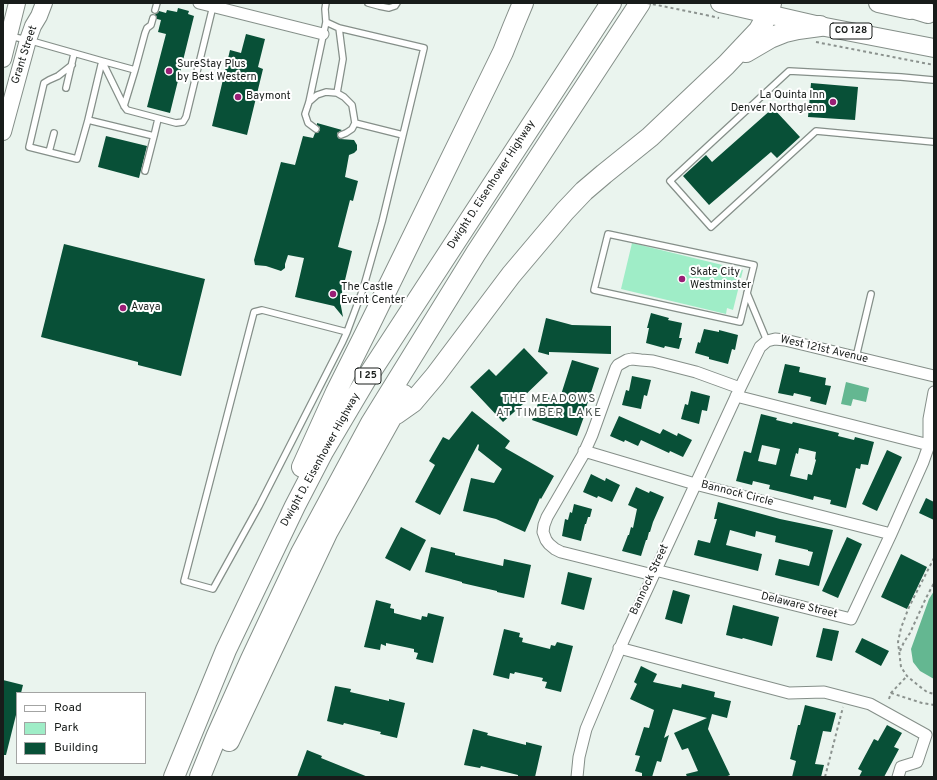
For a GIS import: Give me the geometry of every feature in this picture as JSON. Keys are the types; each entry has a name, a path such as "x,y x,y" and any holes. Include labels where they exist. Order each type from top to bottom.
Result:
{"highway":[{"path":"513,26 514,3"},
{"path":"295,506 300,471 303,464 336,392 503,52 523,3"},
{"name":"Dwight D. Eisenhower Highway","path":"174,777 226,650 295,506 323,452 368,376 611,3"},
{"path":"188,777 202,740 257,613 350,438 402,347 620,3"},
{"path":"200,777 251,659 301,553 371,422 476,253 640,3"},
{"path":"212,777 327,533 390,418 425,359 459,294 648,3"},
{"path":"896,3 931,14"},
{"path":"390,418 414,402 512,275 565,211 584,191 650,137 726,65 759,30 769,8"},
{"path":"726,65 770,38 785,32 820,26"}],"main road":[{"name":"CO 128","path":"720,3 769,8 820,26 934,48"},
{"path":"878,3 931,14"}],"street":[{"name":"Grant Street","path":"3,59 6,36 17,3"},
{"name":"Grant Street","path":"3,132 28,40 44,3"},
{"path":"199,3 323,34"},
{"name":"West 121st Avenue","path":"738,392 760,347 767,341 775,339 785,340 934,376"},
{"path":"654,572 561,552 555,549 546,540 543,532 547,517 592,435 616,368 623,362 632,359 653,361 696,372 738,392 929,445"},
{"name":"Bannock Street","path":"577,777 579,757 586,729 619,648 738,392"},
{"name":"Delaware Street","path":"654,572 851,619 923,462 929,445 929,419 934,392"},
{"name":"Bannock Circle","path":"584,451 695,484 891,534"},
{"path":"619,648 789,693 824,692 870,704 926,735 917,762 901,767 898,777"}],"lane":[{"path":"155,10 157,3"},
{"path":"316,129 308,123 305,114 309,102 326,22 324,9 326,3"},
{"path":"368,3 389,8 395,6 397,3"},
{"path":"102,61 127,110 176,123 182,122 186,117 213,6"},
{"path":"124,106 145,34 147,28 151,25 153,18"},
{"path":"326,22 339,28 424,48 382,222 365,282 347,332 259,506 213,589 184,581 254,312 262,310 347,332"},
{"path":"337,93 343,59 339,28"},
{"path":"6,36 28,40 135,70"},
{"path":"66,88 74,54"},
{"path":"72,65 58,76 48,80 44,84 29,147 77,159 102,61"},
{"path":"932,80 789,71 670,181 710,227 816,131 934,142"},
{"path":"309,102 317,95 326,92 337,93 344,97 352,105 356,123 352,129 341,135"},
{"path":"145,171 158,118"},
{"path":"88,120 154,136"},
{"path":"356,123 403,135"},
{"path":"49,152 54,133"},
{"path":"747,293 740,322 594,290 608,234 754,265 747,293 767,341"},
{"path":"856,357 871,294"}],"path":[{"path":"648,3 706,15"},
{"path":"934,558 909,608 898,642 901,667 907,676 927,692 934,694"},
{"path":"900,652 934,583"},
{"path":"889,699 891,693 907,676"},
{"path":"891,693 922,703 934,705"},
{"path":"825,777 844,705"}],"green space":[{"name":"Skate City Westminster","path":"632,243 743,270 733,310 727,308 726,314 621,289"}],"shaded area":[{"path":"846,382 869,388 866,402 853,399 851,406 841,404"},
{"path":"934,591 934,679 920,671 913,662 911,649 929,599"}],"building":[{"name":"SureStay Plus by Best Western","path":"178,8 189,11 188,14 194,16 170,113 147,107 166,34 158,32 161,20 157,19 155,14 159,11 166,13 167,10 177,12"},
{"name":"Baymont","path":"246,34 265,39 258,67 263,69 247,135 212,126 230,50 241,53"},
{"name":"La Quinta Inn Denver Northglenn","path":"811,83 858,87 855,120 808,117"},
{"path":"773,108 800,137 777,158 771,152 709,205 683,176 706,155 712,162"},
{"path":"317,123 342,130 337,133 338,138 354,140 357,145 357,150 349,155 345,177 358,181 353,201 350,200 338,247 352,251 340,301 343,317 334,306 295,297 304,258 288,255 285,268 281,271 266,266 255,265 254,260 281,162 295,165 303,136 313,138 315,133 318,133 320,130"},
{"path":"106,136 147,146 139,178 98,167"},
{"name":"Avaya","path":"64,244 205,279 181,376 138,365 138,362 41,337"},
{"path":"651,313 669,318 668,320 682,323 679,338 682,338 679,349 665,346 664,348 646,343 649,328 647,328"},
{"path":"546,318 572,325 611,326 611,354 549,352 549,355 538,352"},
{"path":"704,329 719,332 719,330 738,335 735,350 732,349 728,364 709,359 709,357 695,353"},
{"path":"524,348 548,373 519,401 523,404 503,422 470,387 489,369 496,376"},
{"path":"572,360 599,368 577,436 532,420 541,395 559,401"},
{"path":"785,364 800,367 799,372 826,378 825,385 831,386 826,405 810,401 811,397 794,393 793,396 778,393"},
{"path":"632,376 651,380 647,396 644,395 641,409 622,405 626,390 629,391"},
{"path":"691,391 710,396 707,411 702,410 699,424 681,419 685,404 688,405"},
{"path":"472,411 510,441 505,448 554,476 541,499 540,498 525,532 496,519 463,511 471,478 494,483 502,469 478,450 478,444 440,515 415,502 435,465 429,461 443,437 449,440"},
{"path":"761,414 792,424 793,422 839,433 838,436 854,440 855,437 874,442 868,465 861,464 860,469 856,468 846,508 830,504 831,500 814,496 813,500 769,489 770,485 753,481 752,485 736,481 744,451 751,453","holes":["762,445 780,449 776,465 758,461","799,448 816,452 816,460 812,475 808,474 807,480 790,476 796,453 798,454"]},
{"path":"619,416 660,434 663,429 677,436 678,433 692,440 683,457 670,451 669,453 641,440 638,446 625,440 624,442 610,436"},
{"path":"887,450 902,457 877,511 862,504"},
{"path":"591,474 605,481 606,478 620,485 612,502 583,492"},
{"path":"636,487 649,493 650,491 664,497 649,532 641,556 622,551 631,527 633,528 637,509 628,505"},
{"path":"926,498 934,502 934,520 919,513"},
{"path":"718,502 780,519 833,530 819,586 775,575 779,559 809,566 813,552 775,542 776,536 756,531 755,537 730,530 726,545 762,554 758,571 694,555 698,540 710,543 717,519 714,519"},
{"path":"574,504 592,509 590,517 588,517 585,524 581,541 562,536 565,519 568,520 570,512 572,513"},
{"path":"401,527 426,540 410,571 385,558"},
{"path":"847,537 862,544 838,598 822,591"},
{"path":"431,547 455,553 455,555 503,566 504,559 531,565 524,598 462,583 425,572"},
{"path":"901,554 927,567 907,609 881,597"},
{"path":"568,572 592,578 584,610 561,604"},
{"path":"673,590 690,595 682,624 665,619"},
{"path":"376,600 391,604 390,608 394,609 394,613 421,620 422,616 427,617 428,613 444,617 433,663 416,659 418,653 414,652 414,649 386,643 386,646 381,644 380,650 364,647"},
{"path":"733,605 779,617 772,646 726,635"},
{"path":"823,628 839,631 832,661 816,657"},
{"path":"504,629 520,633 519,637 523,638 522,642 550,649 551,645 555,646 557,642 573,646 561,692 545,688 547,682 542,681 543,678 515,672 514,674 510,673 509,679 493,675"},
{"path":"862,638 889,651 881,666 855,652"},
{"path":"641,666 657,674 653,682 681,688 682,684 715,692 714,697 731,701 727,718 712,714 708,729 730,775 725,777 687,777 686,774 698,771 688,748 682,750 674,733 707,718 673,709 664,738 669,735 661,762 657,761 652,777 642,777 642,773 635,771 640,756 635,755 644,727 649,728 654,710 630,699 637,684 634,682"},
{"path":"3,680 23,685 21,692 16,692 16,715 6,755 3,755"},
{"path":"335,686 351,689 350,692 405,703 397,738 380,734 381,732 344,723 343,725 327,721"},
{"path":"805,705 836,713 831,732 823,731 815,764 824,765 821,777 792,777 796,761 790,759 798,725 800,725"},
{"path":"887,725 902,733 894,747 899,749 884,777 859,777 862,771 858,769 874,739 878,741"},
{"path":"473,729 488,733 487,735 526,745 526,742 542,746 535,777 518,777 518,775 481,766 480,768 464,765"},
{"path":"307,750 322,756 321,758 368,777 297,777"}],"place":[{"name":"SureStay Plus by Best Western","path":"169,71"},
{"name":"Baymont","path":"238,97"},
{"name":"La Quinta Inn Denver Northglenn","path":"833,102"},
{"name":"Skate City Westminster","path":"682,279"},
{"name":"The Castle Event Center","path":"333,294"},
{"name":"Avaya","path":"123,308"}],"district":[{"name":"THE MEADOWS AT TIMBER LAKE","path":"549,407"}]}
